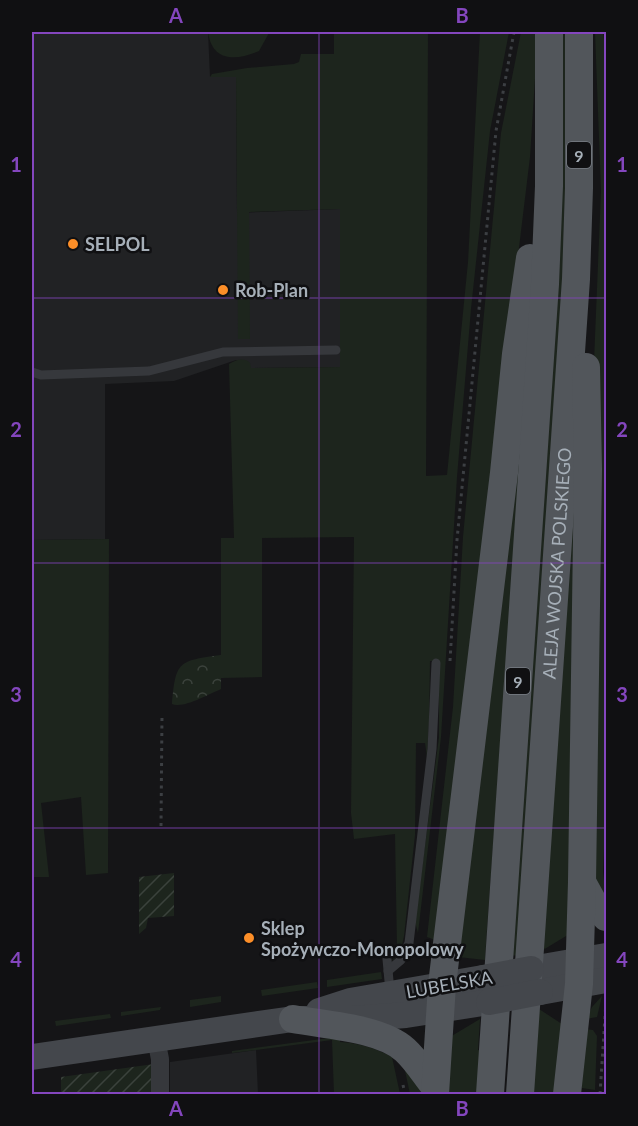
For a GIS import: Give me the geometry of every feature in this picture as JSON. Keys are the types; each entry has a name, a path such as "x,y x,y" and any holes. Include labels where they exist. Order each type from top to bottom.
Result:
{"main road":[{"name":"ALEJA WOJSKA POLSKIEGO","path":"490,1095 541,354 549,186 549,32"},
{"name":"ALEJA WOJSKA POLSKIEGO","path":"520,1095 576,279 579,32"},
{"path":"435,1091 441,998 504,473 516,354 529,266 549,186"},
{"path":"567,1095 593,970 582,882 587,415 586,368 576,279"},
{"path":"582,882 593,902 606,917"},
{"name":"LUBELSKA","path":"32,1057 293,1019 352,1019 441,998 593,970"},
{"name":"LUBELSKA","path":"293,1019 350,1001 389,983 441,998"},
{"path":"293,1019 357,1030 383,1038 406,1051 435,1091"}],"street":[{"path":"156,1039 160,1059 160,1095"}],"lane":[{"path":"32,372 41,375 149,371 216,353 336,350"},
{"path":"389,983 409,943 432,749 436,663"},
{"path":"387,959 389,983"}],"path":[{"path":"450,664 457,540 491,178 496,131 514,32"},
{"path":"161,826 162,715"},
{"path":"600,1095 606,1001"}],"shaded area":[{"path":"32,32 208,32 210,77 236,77 237,213 340,209 340,367 250,368 236,360 174,381 105,384 105,539 32,540"},
{"path":"256,1050 258,1094 170,1094 170,1062"}],"green space":[{"path":"208,32 269,33 259,51 234,57 220,54 214,49"},
{"path":"334,32 428,32 426,476 447,475 468,262 480,32 509,32 490,131 471,309 457,477 441,737 418,933 415,922 439,737 439,661 430,661 427,757 425,743 416,743 415,835 404,936 400,954 392,961 397,948 395,834 354,839 351,813 354,537 262,538 262,677 221,678 221,538 234,538 229,364 243,360 250,363 251,368 340,367 340,209 249,212 250,339 238,339 236,77 210,77 212,74 247,68 294,64 299,62 301,54 334,54"},
{"path":"521,32 538,32 530,157 435,940 427,937 453,707 463,537 501,133"},
{"path":"560,32 568,32 567,236 519,955 510,956"},
{"path":"595,32 603,32 606,54 606,801 603,872 606,897 595,886 593,386 601,191"},
{"path":"528,368 487,929 485,960 458,957"},
{"path":"579,403 571,933 543,950"},
{"path":"109,539 108,873 86,875 81,797 41,803 49,877 32,877 32,540"},
{"path":"221,655 221,689 189,703 172,704 175,679 182,666 196,659"},
{"path":"174,873 174,916 148,918 146,928 139,934 139,877"},
{"path":"381,972 382,979 327,987 327,980"},
{"path":"317,982 318,988 262,996 261,990"},
{"path":"221,996 221,1002 190,1007 190,1000"},
{"path":"602,996 597,1017 586,1019 592,1007"},
{"path":"161,1007 160,1010 121,1016 121,1012"},
{"path":"539,1009 565,1026 557,1094 531,1094"},
{"path":"110,1014 111,1018 56,1026 55,1021"},
{"path":"480,1019 478,1050 482,1051 478,1094 446,1094 450,1037"},
{"path":"585,1029 593,1030 597,1036 595,1090 582,1088 581,1071"},
{"path":"329,1038 367,1046 392,1057 400,1094 334,1094 332,1040 232,1053 232,1051"},
{"path":"154,1064 154,1094 61,1094 61,1077"},
{"path":"404,1066 411,1066 422,1094 410,1094"}],"place":[{"name":"SELPOL","path":"73,244"},
{"name":"Rob-Plan","path":"223,290"},
{"name":"Sklep Spożywczo-Monopolowy","path":"249,938"}]}
